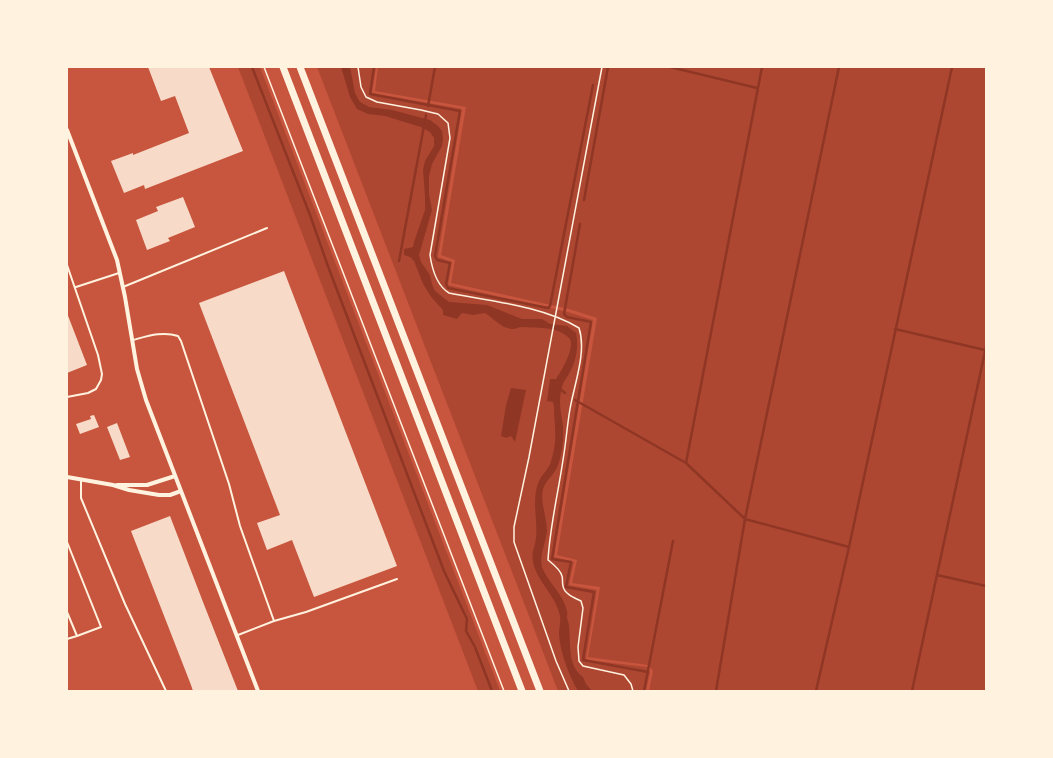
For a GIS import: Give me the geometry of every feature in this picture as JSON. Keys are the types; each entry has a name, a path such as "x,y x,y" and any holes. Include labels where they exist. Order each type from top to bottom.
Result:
{"highway":[{"path":"283,67 522,691"},
{"path":"300,67 540,691"}],"street":[{"path":"67,132 117,260 138,375 146,400 258,691"},
{"path":"113,485 148,485 175,476"},
{"path":"67,477 159,495 170,495 181,491"}],"lane":[{"path":"123,287 267,228"},
{"path":"67,265 98,354 102,374 101,380 96,389 88,394 67,396"},
{"path":"75,287 120,273"},
{"path":"132,340 149,335 167,333 178,336 181,341 229,484 240,526 274,621"},
{"path":"81,480 81,498 126,604 166,691"},
{"path":"67,542 101,627 67,639"},
{"path":"237,636 274,621 306,612 397,579"},
{"path":"67,612 77,636"}],"path":[{"path":"264,67 504,691"},
{"path":"358,67 361,87 366,97 377,102 438,114 448,124 450,138 430,255 437,281 445,291 556,316 579,328 582,337 580,356 570,409 564,459 549,541 548,560 558,569 563,578 563,588 565,591 572,597 581,601 583,608 578,647 579,661 583,666 624,675 631,684 633,691"},
{"path":"570,691 556,661 514,542 514,527 524,485 602,67"}],"shaded area":[{"path":"238,67 260,67 500,691 478,691"},
{"path":"317,67 376,67 372,93 462,109 438,257 452,262 448,285 568,312 593,320 554,557 574,562 569,585 597,590 586,658 587,660 647,667 650,672 646,691 558,691"},
{"path":"341,67 350,67 355,93 360,102 369,107 392,110 430,120 442,131 442,146 432,164 429,176 429,194 432,210 419,255 421,262 430,275 435,291 449,302 487,305 522,319 542,319 550,324 567,326 576,333 577,349 575,359 563,384 560,398 563,426 561,456 557,468 546,483 542,494 547,531 541,563 548,578 559,593 567,611 571,654 574,667 592,691 578,691 571,678 561,648 559,634 560,618 558,608 538,576 533,562 533,552 536,538 535,495 540,478 548,469 550,464 555,443 554,407 553,402 547,401 550,379 556,379 564,366 571,348 570,339 561,332 551,329 520,327 510,329 501,325 485,313 473,315 462,313 457,319 443,315 443,310 432,298 423,284 414,261 410,257 404,255 404,249 413,247 425,210 423,170 425,161 434,146 434,138 430,132 421,127 385,116 368,114 357,109 350,97"},
{"path":"378,67 986,67 986,691 649,691 653,671 648,665 588,657 600,587 572,583 577,560 557,555 597,318 569,309 451,283 455,260 441,255 466,107 375,91"},
{"path":"511,388 526,390 515,442 511,436 506,438 501,436 506,405"}],"building":[{"path":"148,67 209,67 243,151 145,189 144,185 124,193 111,161 133,153 133,155 189,133 175,96 161,101"},
{"path":"183,197 195,227 168,238 170,241 147,250 136,220 158,211 156,207"},
{"path":"284,271 397,566 314,597 292,540 267,550 257,523 280,515 199,303"},
{"path":"67,313 87,365 67,373"},
{"path":"94,415 99,427 80,434 76,424 91,419 90,416"},
{"path":"117,423 130,457 120,460 107,427"},
{"path":"170,516 238,691 193,691 131,531"}],"waterway":[{"path":"252,67 310,215 329,269 444,571 467,619 466,631 475,647 492,691"},
{"path":"374,67 370,94 460,111 435,256 437,260 450,263 446,284 448,288 548,308 550,306 593,85"},
{"path":"428,106 435,67"},
{"path":"584,200 608,67"},
{"path":"670,67 757,88"},
{"path":"686,463 762,67"},
{"path":"716,691 745,519 839,67"},
{"path":"575,400 686,463 745,519 849,547 952,67"},
{"path":"399,261 426,115"},
{"path":"580,224 564,314 567,317 591,322 552,559 571,562 566,587 594,592 583,660 648,672"},
{"path":"895,329 985,350"},
{"path":"912,691 986,347"},
{"path":"559,388 565,393"},
{"path":"644,691 673,541"},
{"path":"816,691 849,547"},
{"path":"937,575 986,586"}]}
